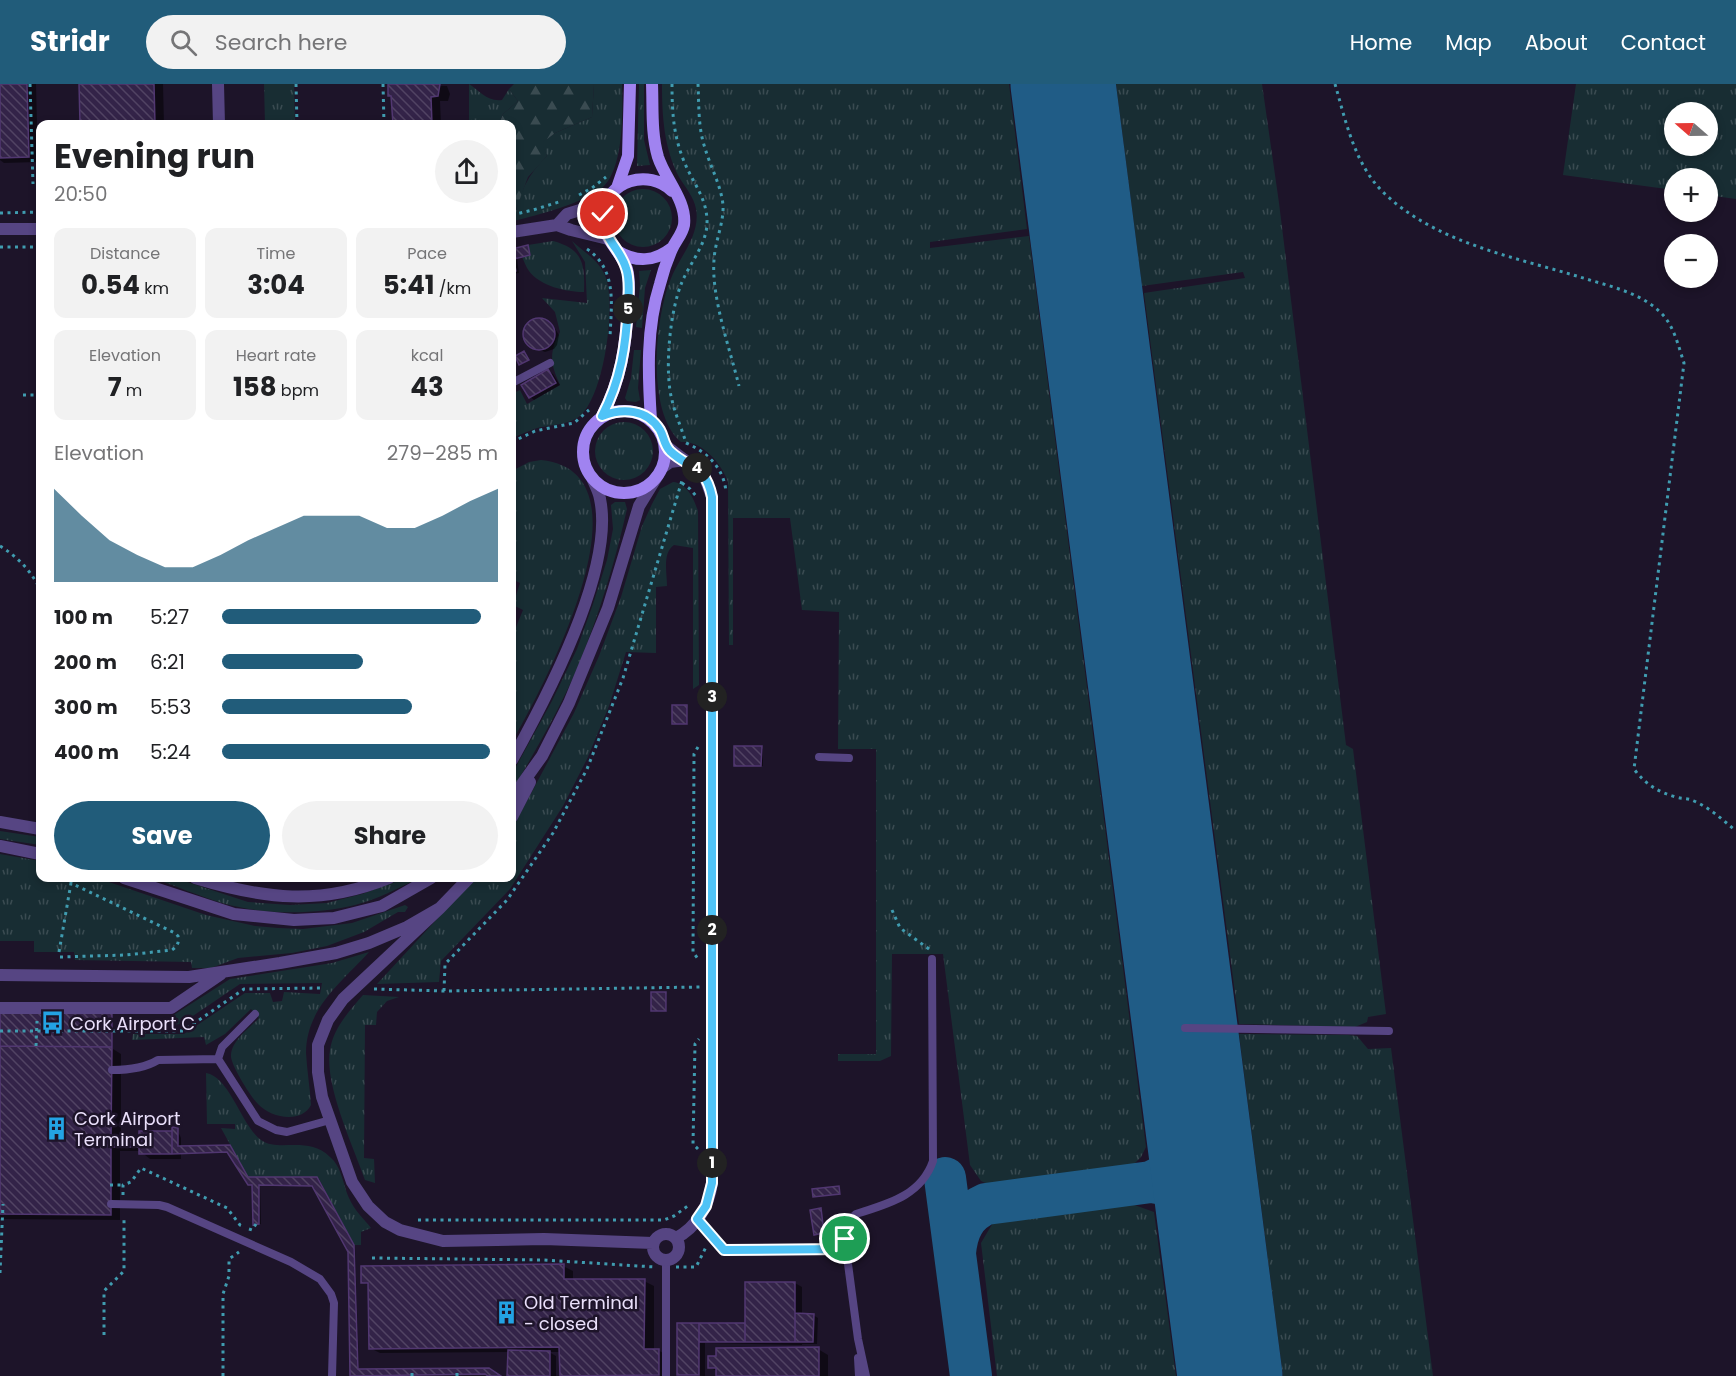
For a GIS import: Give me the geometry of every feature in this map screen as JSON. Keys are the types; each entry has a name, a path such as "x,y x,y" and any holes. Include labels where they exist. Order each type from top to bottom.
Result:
{"street":[{"path":"218,84 219,120"},
{"path":"516,752 570,644 593,576 600,547 602,519 600,499 584,460 583,447 587,435 602,416 616,389 627,341 628,278 626,268 603,227 603,214 606,202 617,188 628,156 630,84"},
{"path":"651,420 648,379 650,333 659,286 672,248 680,237 684,224 683,211 678,198 657,154 652,124 652,84"},
{"path":"617,188 627,182 650,179 671,189 678,198"},
{"path":"557,225 567,214 606,202"},
{"path":"516,231 557,225 571,231 608,239"},
{"path":"0,229 36,229"},
{"path":"616,250 638,260 651,259 672,248"},
{"path":"602,416 615,411 628,410 640,413 651,420 660,430 665,445 671,452 704,475 712,497 712,1183 706,1206 684,1234 676,1238"},
{"path":"516,810 569,703 608,608 639,506 661,471 665,445"},
{"path":"592,478 608,489 626,493 644,488 670,462 685,460"},
{"path":"516,792 542,756"},
{"path":"0,822 36,828"},
{"path":"0,846 36,853"},
{"path":"136,882 234,914 294,920 334,918 382,906 424,882"},
{"path":"209,882 245,892 291,897 330,894 376,882"},
{"path":"465,882 343,999 328,1020 318,1045 318,1072 322,1097 352,1182 368,1206 385,1222 400,1230 443,1241 544,1239 654,1243"},
{"path":"0,975 189,977 225,972 325,955 369,943 407,927 440,908"},
{"path":"0,1008 171,1008 225,972"},
{"path":"663,1234 672,1235 676,1238 678,1251 666,1263 655,1255 654,1243 663,1234"}],"lane":[{"path":"516,381 550,363"},
{"path":"819,757 849,758"},
{"path":"866,1376 858,1339 846,1249 846,1226 855,1214 898,1201 908,1195 919,1184 933,1161 932,959"},
{"path":"218,1059 222,1047 255,1014"},
{"path":"1185,1028 1389,1031"},
{"path":"218,1059 258,1121 276,1130 287,1132 330,1120"},
{"path":"112,1071 151,1065 158,1060 218,1059"},
{"path":"111,1204 167,1207 313,1273 331,1294 334,1303 332,1376"},
{"path":"697,1219 724,1250 846,1249"},
{"path":"666,1263 666,1376"},
{"path":"858,1339 859,1376"}],"path":[{"path":"30,84 33,184"},
{"path":"296,84 297,120"},
{"path":"383,84 384,120"},
{"path":"698,84 700,125 704,146 723,205 713,260 715,279 719,306 739,386"},
{"path":"1335,84 1348,132 1366,169 1384,194 1413,215 1447,234 1640,297 1663,315 1676,339 1684,363 1635,769 1642,780 1656,789 1677,798 1690,799 1706,807 1736,831"},
{"path":"576,197 605,178 608,171"},
{"path":"516,214 564,200"},
{"path":"0,213 36,212"},
{"path":"579,246 600,260 608,274 611,295 610,340"},
{"path":"0,247 36,247"},
{"path":"671,335 669,389 686,446"},
{"path":"23,395 36,395"},
{"path":"516,440 535,431 574,423 591,407"},
{"path":"444,991 445,964 507,900 527,873 553,833 587,769 623,678 683,482 693,492 698,503"},
{"path":"0,546 27,567 36,582"},
{"path":"701,743 694,754 693,952 702,964"},
{"path":"60,952 71,883 175,933 179,942 172,950 126,955 60,957"},
{"path":"892,910 900,928 928,948 932,959"},
{"path":"702,979 702,994"},
{"path":"372,989 444,991 702,987"},
{"path":"0,1031 183,1031 244,989 320,988"},
{"path":"36,1046 37,1021"},
{"path":"702,1034 695,1044 693,1143 702,1154"},
{"path":"110,1185 123,1185 130,1182 141,1168 227,1208 240,1225 252,1230"},
{"path":"104,1335 104,1291 124,1271 123,1185"},
{"path":"418,1220 664,1220 674,1216 690,1203"},
{"path":"0,1273 3,1204"},
{"path":"223,1376 223,1293 229,1276 229,1259 243,1249 256,1224"},
{"path":"372,1258 666,1263 696,1267 712,1235"}],"green space":[{"path":"264,84 294,84 295,120 265,120"},
{"path":"469,84 488,98 497,100 502,100 509,89 518,101 503,114 501,120 469,120"},
{"path":"514,84 594,84 592,117 555,133 542,143 547,156 528,177 516,209 516,120 501,120 503,114 518,101 509,89"},
{"path":"594,84 622,84 621,139 615,168 609,179 602,188 584,199 516,220 518,202 525,185 534,170 547,156 541,143 555,133 592,117"},
{"path":"639,84 644,84 644,140 650,165 637,166"},
{"path":"662,84 1009,84 1027,229 930,242 930,248 1029,236 1146,1147 1141,1157 1128,1170 994,1187 981,1181 970,1165 943,954 892,954 891,1056 880,1061 838,1061 838,1054 876,1054 876,749 838,749 839,612 802,610 790,518 733,518 733,645 729,645 728,482 710,454 689,442 681,442 670,428 662,410 658,388 660,318 670,281 692,238 697,219 693,200 679,177 670,155 663,120"},
{"path":"1116,84 1262,84 1279,203 1346,745 1353,749 1386,1014 1368,1017 1367,1022 1355,1027 1239,1024 1144,293 1245,278 1243,272 1142,286"},
{"path":"1576,84 1736,84 1736,199 1718,197 1718,168 1664,168 1664,189 1563,175"},
{"path":"637,189 649,189 664,197 672,212 672,224 664,239 649,247 637,247 622,239 614,224 614,212 622,197"},
{"path":"553,241 571,248 580,259 584,273 584,292 569,291 546,284 528,269 522,257 530,255 528,245"},
{"path":"572,241 604,272 609,291 605,352 601,374 594,393 586,408 577,418 537,428 516,436 516,392 520,390 527,404 560,385 552,358 560,332 555,312 542,298 587,303 585,262"},
{"path":"651,270 645,288 642,328 636,327 639,271"},
{"path":"634,350 641,350 638,388 640,400 636,402 627,401 625,398 631,378"},
{"path":"618,422 630,422 645,430 653,445 653,457 645,472 630,480 618,480 603,472 595,457 595,445 603,430"},
{"path":"541,460 575,473 590,502 592,541 582,586 565,633 546,678 516,735 516,627 523,610 516,606 516,596 520,583 516,581 516,469 529,462"},
{"path":"673,482 682,485 692,497 698,511 699,685 693,689 693,548 674,545 667,558 667,586 656,587 656,653 626,652 609,706 587,759 563,806 516,880 516,822 574,713 599,656 621,597 642,526 660,489"},
{"path":"615,502 625,502 627,509 612,569 593,627 563,698 516,784 516,767 577,649 593,604 607,560 613,529 611,505"},
{"path":"0,831 36,836 36,844 0,839"},
{"path":"0,854 36,860 36,882 109,882 206,915 255,926 303,929 352,923 405,905 408,907 405,912 398,912 364,932 327,946 292,953 238,958 211,968 192,968 191,962 75,960 74,952 34,952 34,941 0,941"},
{"path":"163,882 187,882 248,902 290,905 327,903 395,882 410,882 355,905 322,911 272,912 222,903"},
{"path":"471,882 514,882 441,961 439,982 377,984"},
{"path":"369,952 327,997 312,1022 306,1053 311,1105 300,1115 286,1117 264,1109 251,1095 234,1065 231,1055 235,1044 259,1018 251,1009 225,1034 206,1045 204,1037 132,1040 133,1034 184,1034 245,993 270,993 273,1002 282,1001 284,992 320,994 322,983 240,984 181,1024 169,1025 169,1018 230,979 332,963"},
{"path":"363,995 399,997 387,1001 377,1012 376,1025 365,1025 364,1158 374,1159 375,1183 365,1180 335,1097 329,1064 334,1035 347,1014"},
{"path":"1239,1034 1348,1035 1357,1036 1368,1049 1391,1048 1433,1376 1283,1376"},
{"path":"206,1073 222,1083 247,1124 261,1140 268,1144 312,1147 321,1150 334,1161 351,1202 371,1228 361,1232 361,1245 354,1245 317,1177 248,1177 221,1128 235,1129 235,1124 207,1124"},
{"path":"1126,1202 1154,1212 1176,1376 997,1376 981,1243 997,1216"}],"building":[{"path":"0,84 27,84 29,157 0,158"},
{"path":"79,84 154,84 155,120 80,120"},
{"path":"388,84 440,84 438,96 431,97 432,120 393,120 391,96 388,96"},
{"path":"528,245 530,255 516,258 516,248"},
{"path":"539,318 550,323 555,334 550,345 539,350 528,345 523,334 528,323"},
{"path":"524,351 529,360 519,365 516,355"},
{"path":"548,369 556,383 529,398 521,385"},
{"path":"672,705 687,705 687,724 672,724"},
{"path":"734,746 762,746 761,766 734,766"},
{"path":"651,992 666,992 666,1011 651,1011"},
{"path":"0,1004 112,1005 112,1047 0,1046"},
{"name":"Cork Airport Terminal","path":"0,1046 112,1047 111,1139 139,1139 139,1131 172,1131 172,1154 139,1154 139,1147 111,1147 111,1215 0,1214"},
{"path":"172,1127 178,1128 178,1146 230,1145 248,1177 317,1177 354,1245 358,1369 489,1368 501,1376 485,1374 350,1376 348,1252 312,1186 259,1185 259,1224 253,1225 252,1185 248,1185 227,1152 172,1154"},
{"path":"839,1186 840,1194 813,1197 812,1189"},
{"path":"821,1208 824,1233 814,1235 810,1210"},
{"name":"Old Terminal - closed","path":"564,1264 564,1279 645,1279 644,1349 659,1349 659,1375 560,1376 559,1347 369,1349 368,1283 361,1283 361,1266"},
{"path":"745,1282 795,1282 795,1342 745,1342"},
{"path":"795,1313 814,1314 813,1342 795,1342"},
{"path":"677,1323 699,1323 699,1375 677,1375"},
{"path":"699,1323 745,1323 745,1342 699,1342"},
{"path":"819,1347 819,1376 716,1376 716,1368 708,1368 708,1356 716,1356 716,1348"},
{"path":"508,1350 550,1351 550,1376 507,1376"}],"taxiway":[{"path":"955,1253 963,1223 973,1212 986,1204 1151,1182 1172,1171 1190,1149 1197,1116"},
{"path":"945,1178 971,1376"},
{"path":"1151,1182 1173,1187 1189,1196 1196,1202 1212,1230"}],"runway":[{"path":"1063,84 1230,1376"}],"place":[{"name":"Cork Airport C","path":"52,1023"},
{"name":"Cork Airport Terminal","path":"56,1128"},
{"name":"Old Terminal - closed","path":"506,1312"}],"route":[{"path":"603,214 603,227 626,268 629,289 627,341 616,389 602,416 615,411 628,410 640,413 651,420 660,430 665,445 671,452 690,463 704,475 712,497 712,1183 706,1206 697,1219 724,1250 846,1249 845,1239"}]}
